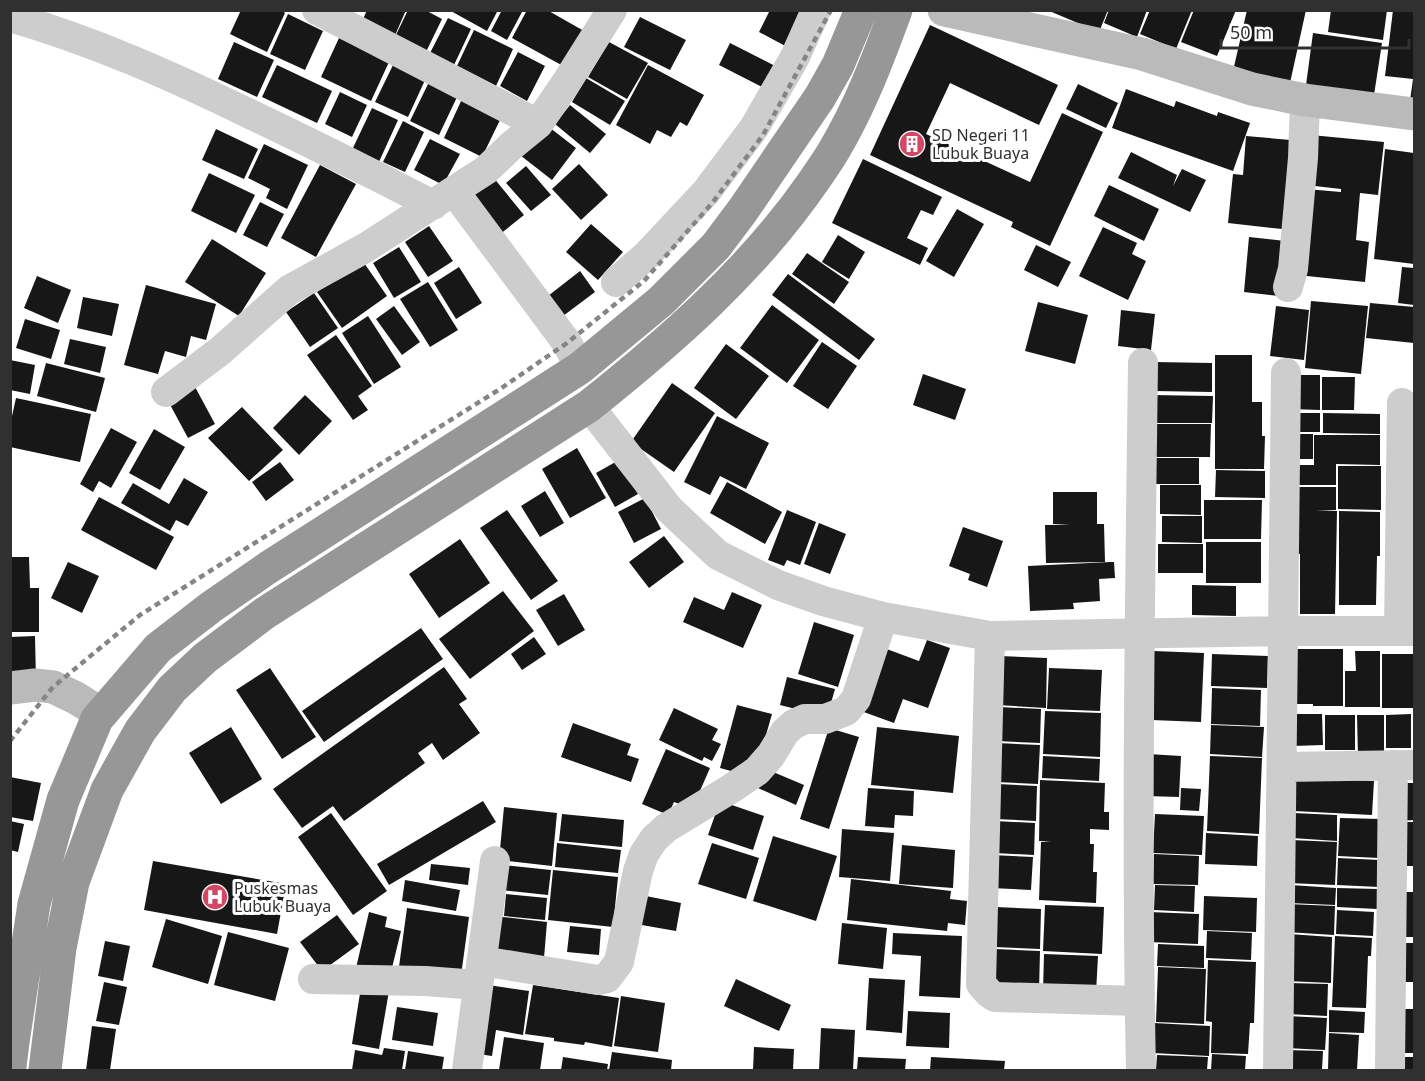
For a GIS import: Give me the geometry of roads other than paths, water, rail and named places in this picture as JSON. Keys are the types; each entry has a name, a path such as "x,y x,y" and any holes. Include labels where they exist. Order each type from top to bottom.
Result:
{"highway":[{"path":"10,1066 34,904 63,800 96,719 158,648 211,607 269,567 580,368 661,301 716,246 743,210 820,97 838,65 861,10"},
{"path":"45,1071 60,948 73,882 107,790 140,730 172,689 205,658 266,613 590,406 683,327 739,272 797,206 833,152 850,121 870,79 896,10"},
{"path":"765,177 784,197 797,206"},
{"path":"716,246 733,251 743,261 739,272"}],"street":[{"path":"317,10 538,124"},
{"path":"166,392 220,351 289,290 365,248 486,170 538,124 612,10"},
{"path":"616,282 647,255 706,192 754,128 795,57 816,10"},
{"path":"944,10 1142,54 1252,89 1305,100 1414,114"},
{"path":"10,17 78,39 173,77 350,162 443,198 567,343 580,368"},
{"path":"1288,287 1293,269 1304,158 1305,100"},
{"path":"1141,1071 1139,633 1143,363"},
{"path":"1278,1071 1286,374"},
{"path":"590,406 669,509 718,555 778,585 824,601 882,617 990,636 1407,631 1402,403"},
{"path":"313,979 425,981 480,973 598,980 607,978 619,962 638,871 644,854 654,839 666,828 757,771 771,755 785,732 794,724 805,719 825,719 846,711 856,699 882,617"},
{"path":"990,636 981,984 984,989 996,997 1139,1001"},
{"path":"10,688 35,685 54,687 92,708 96,719"},
{"path":"1282,767 1404,765 1403,993 1390,1071"},
{"path":"467,1071 495,861"}],"railway":[{"path":"10,741 53,687 140,615 500,389 567,343 644,281 713,202 763,135 831,10"}],"place":[{"name":"SD Negeri 11 Lubuk Buaya","path":"912,144"},
{"name":"Puskesmas Lubuk Buaya","path":"215,897"}]}
